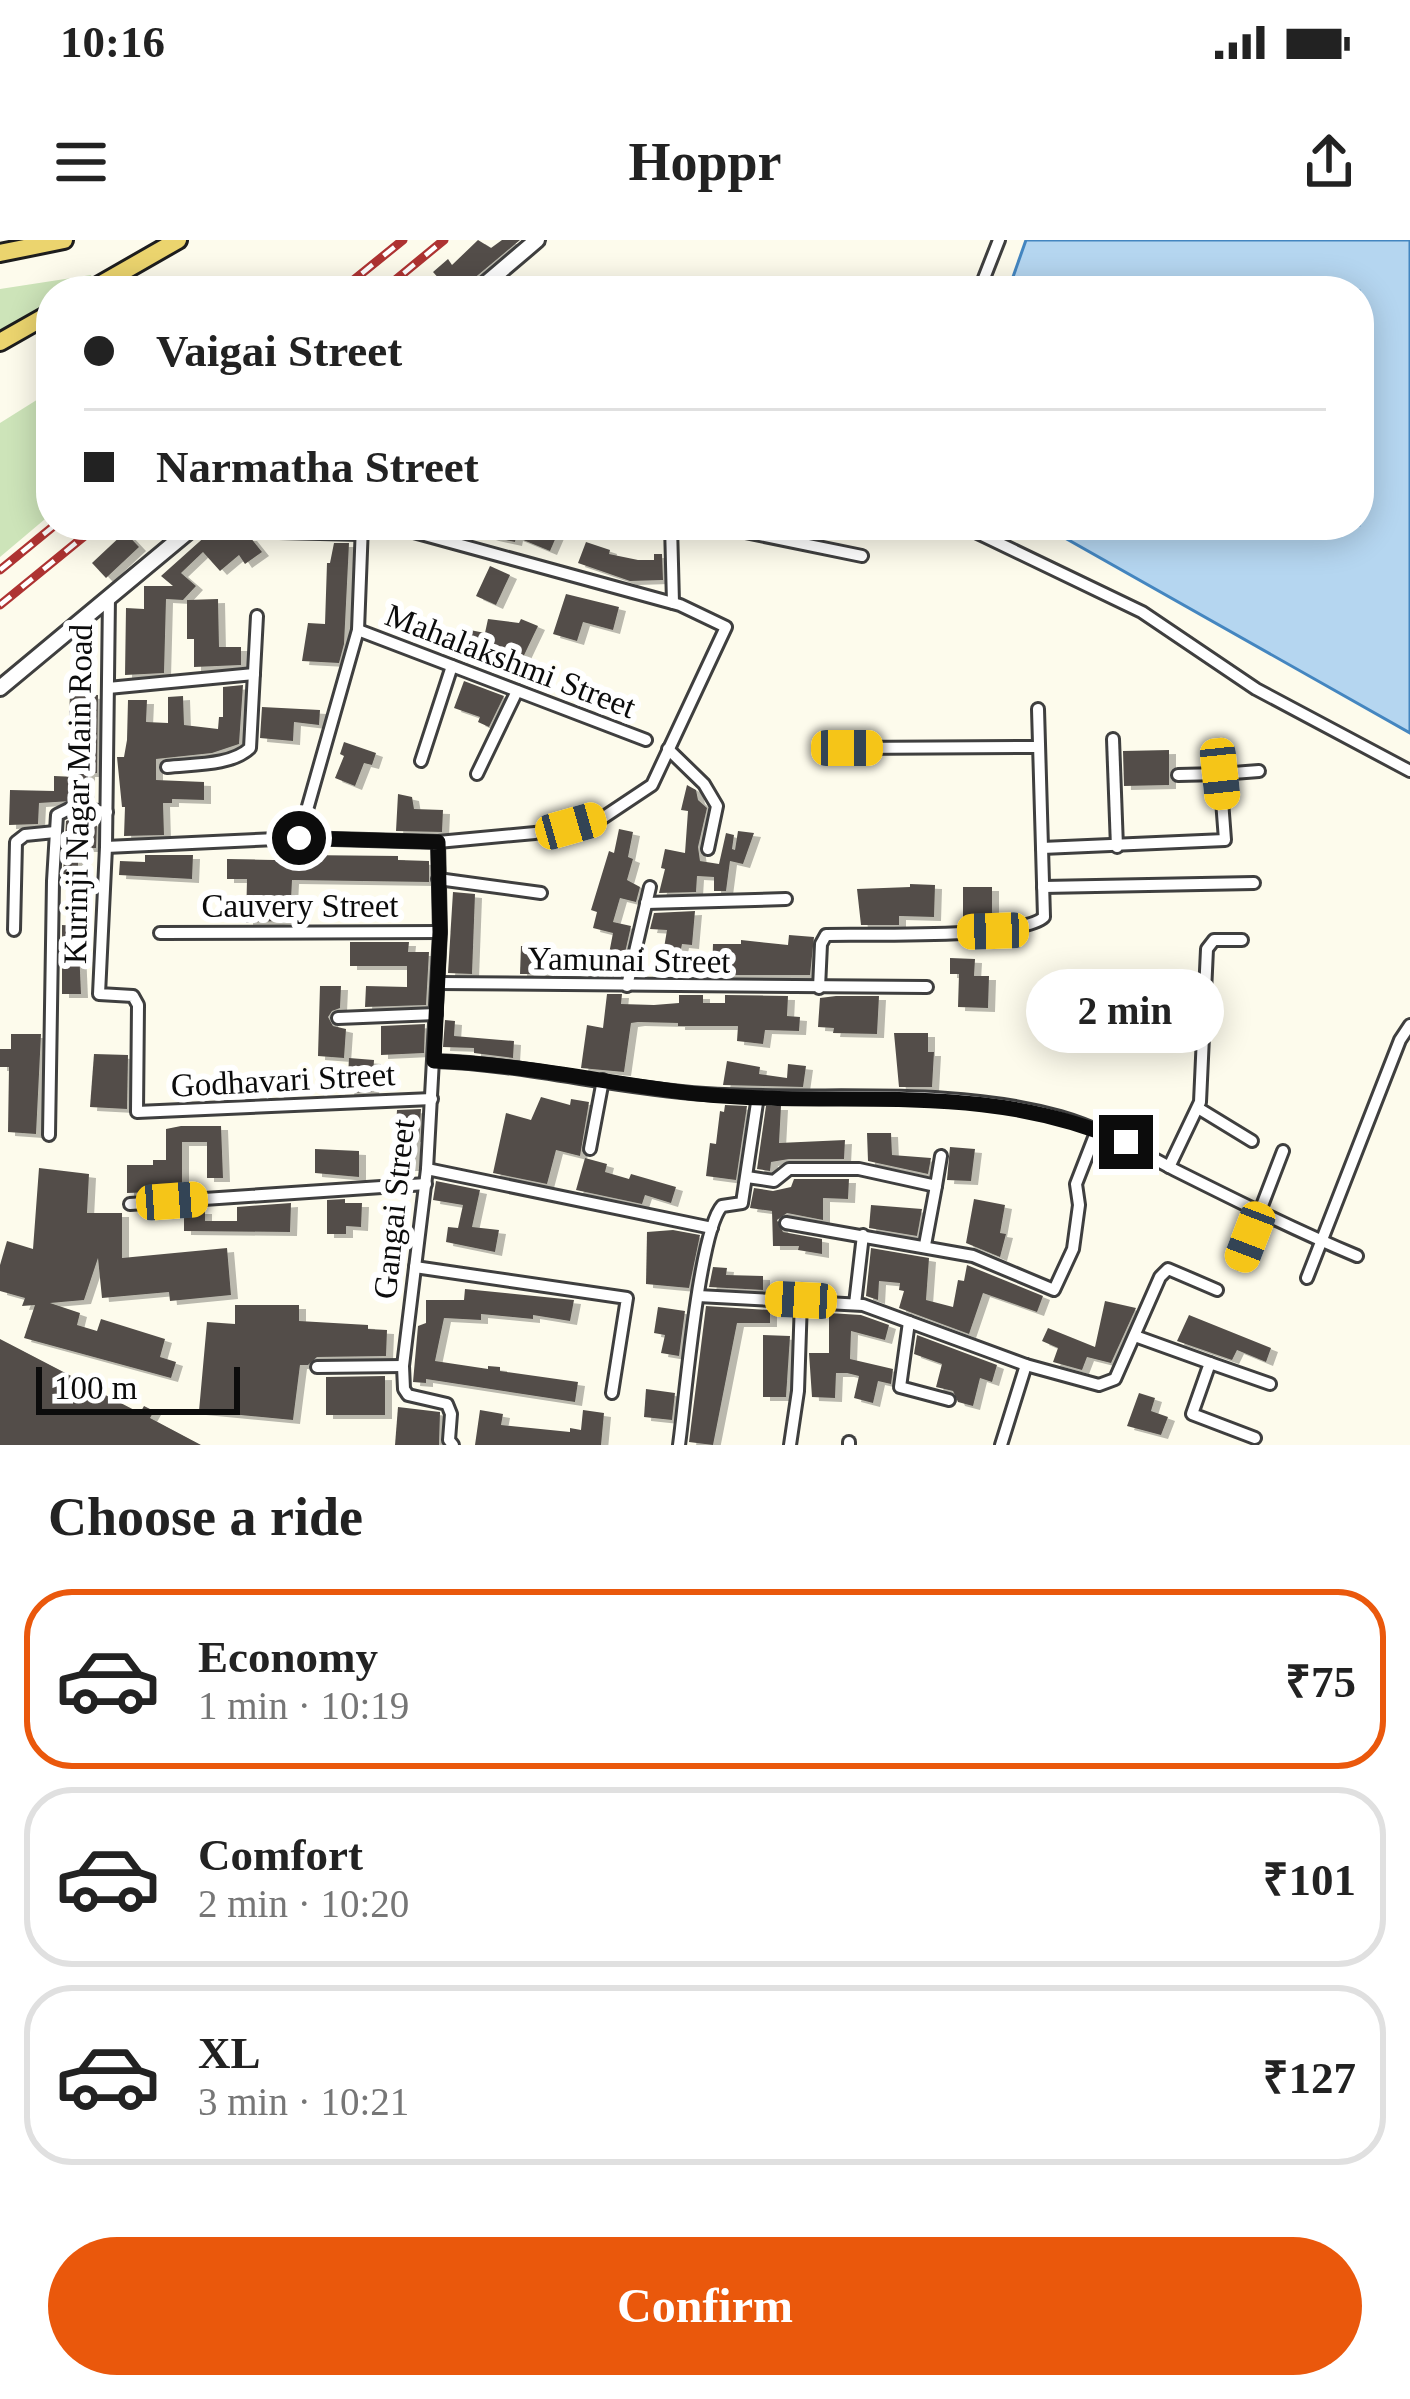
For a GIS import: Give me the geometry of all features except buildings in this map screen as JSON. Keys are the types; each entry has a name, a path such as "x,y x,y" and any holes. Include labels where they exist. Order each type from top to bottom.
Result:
{"main road":[{"path":"0,253 64,240"},
{"path":"115,276 178,240"},
{"path":"0,342 36,322"}],"street":[{"path":"495,276 537,240"},
{"path":"985,276 998,240"},
{"path":"0,688 178,540"},
{"path":"299,838 358,630 361,540"},
{"path":"106,847 299,838 438,842 536,833 604,817 652,785 726,627 673,603 443,540"},
{"path":"671,540 673,603"},
{"path":"784,540 862,556"},
{"path":"992,540 1142,612 1256,689 1410,771"},
{"name":"Kurinji Nagar Main Road","path":"109,596 99,994 133,996 138,1004 137,1112"},
{"path":"166,767 244,755 250,748 257,616"},
{"name":"Mahalakshmi Street","path":"358,630 646,740"},
{"path":"421,760 452,666"},
{"path":"108,688 254,674"},
{"path":"477,773 517,691"},
{"path":"819,988 821,944 826,935 993,931 1036,924 1044,917 1038,709"},
{"path":"1113,740 1117,847"},
{"path":"847,748 1039,747"},
{"path":"668,748 704,784 717,806 708,849"},
{"path":"1178,775 1258,771"},
{"path":"1042,848 1225,840 1220,774"},
{"path":"49,1135 57,815 64,809 107,812"},
{"path":"14,930 16,842 25,835 56,832"},
{"name":"Gangai Street","path":"403,1366 432,1099 440,932 438,842"},
{"path":"438,879 541,893"},
{"path":"1043,887 1254,883"},
{"path":"627,986 650,887"},
{"path":"646,903 786,899"},
{"name":"Cauvery Street","path":"160,933 440,932"},
{"path":"1169,1167 1198,1108 1207,949 1214,940 1243,940"},
{"name":"Yamunai Street","path":"438,983 927,987"},
{"path":"338,1018 436,1014"},
{"path":"1307,1278 1410,1025"},
{"path":"434,1061 497,1063 703,1094 940,1099 1024,1108 1126,1142 1357,1256"},
{"path":"590,1149 603,1081"},
{"path":"680,1445 698,1296 712,1228 722,1206 742,1203 758,1096"},
{"name":"Godhavari Street","path":"137,1112 432,1099"},
{"path":"1198,1108 1252,1141"},
{"path":"786,1222 973,1256 1054,1290 1072,1249 1079,1205 1076,1184 1096,1130"},
{"path":"1240,1263 1283,1150"},
{"path":"925,1245 941,1156"},
{"path":"427,1169 712,1228"},
{"path":"747,1178 774,1181 789,1169 859,1169 936,1186"},
{"path":"130,1204 425,1184"},
{"path":"855,1304 863,1234"},
{"path":"416,1267 627,1298 612,1393"},
{"path":"698,1296 855,1304 1026,1365 1099,1385 1115,1379 1160,1277 1168,1269 1217,1290"},
{"path":"790,1445 798,1391 801,1300"},
{"path":"909,1322 900,1387 949,1400"},
{"path":"1135,1336 1270,1384"},
{"path":"1210,1363 1192,1414 1256,1438"},
{"path":"1001,1445 1026,1365"},
{"path":"317,1366 403,1366 408,1395 447,1403 453,1445"}],"green space":[{"path":"36,283 36,315 0,335 0,289"},
{"path":"36,400 36,527 0,557 0,423"}],"water":[{"path":"1026,240 1410,240 1410,733 1069,540 1374,540 1374,276 1013,276"}],"railway":[{"path":"359,276 403,240"},
{"path":"400,276 444,240"},
{"path":"0,570 37,540"},
{"path":"0,605 80,540"}],"route":[{"path":"299,838 438,842 440,932 434,1061 497,1063 703,1094 940,1099 1024,1108 1126,1142"}]}
